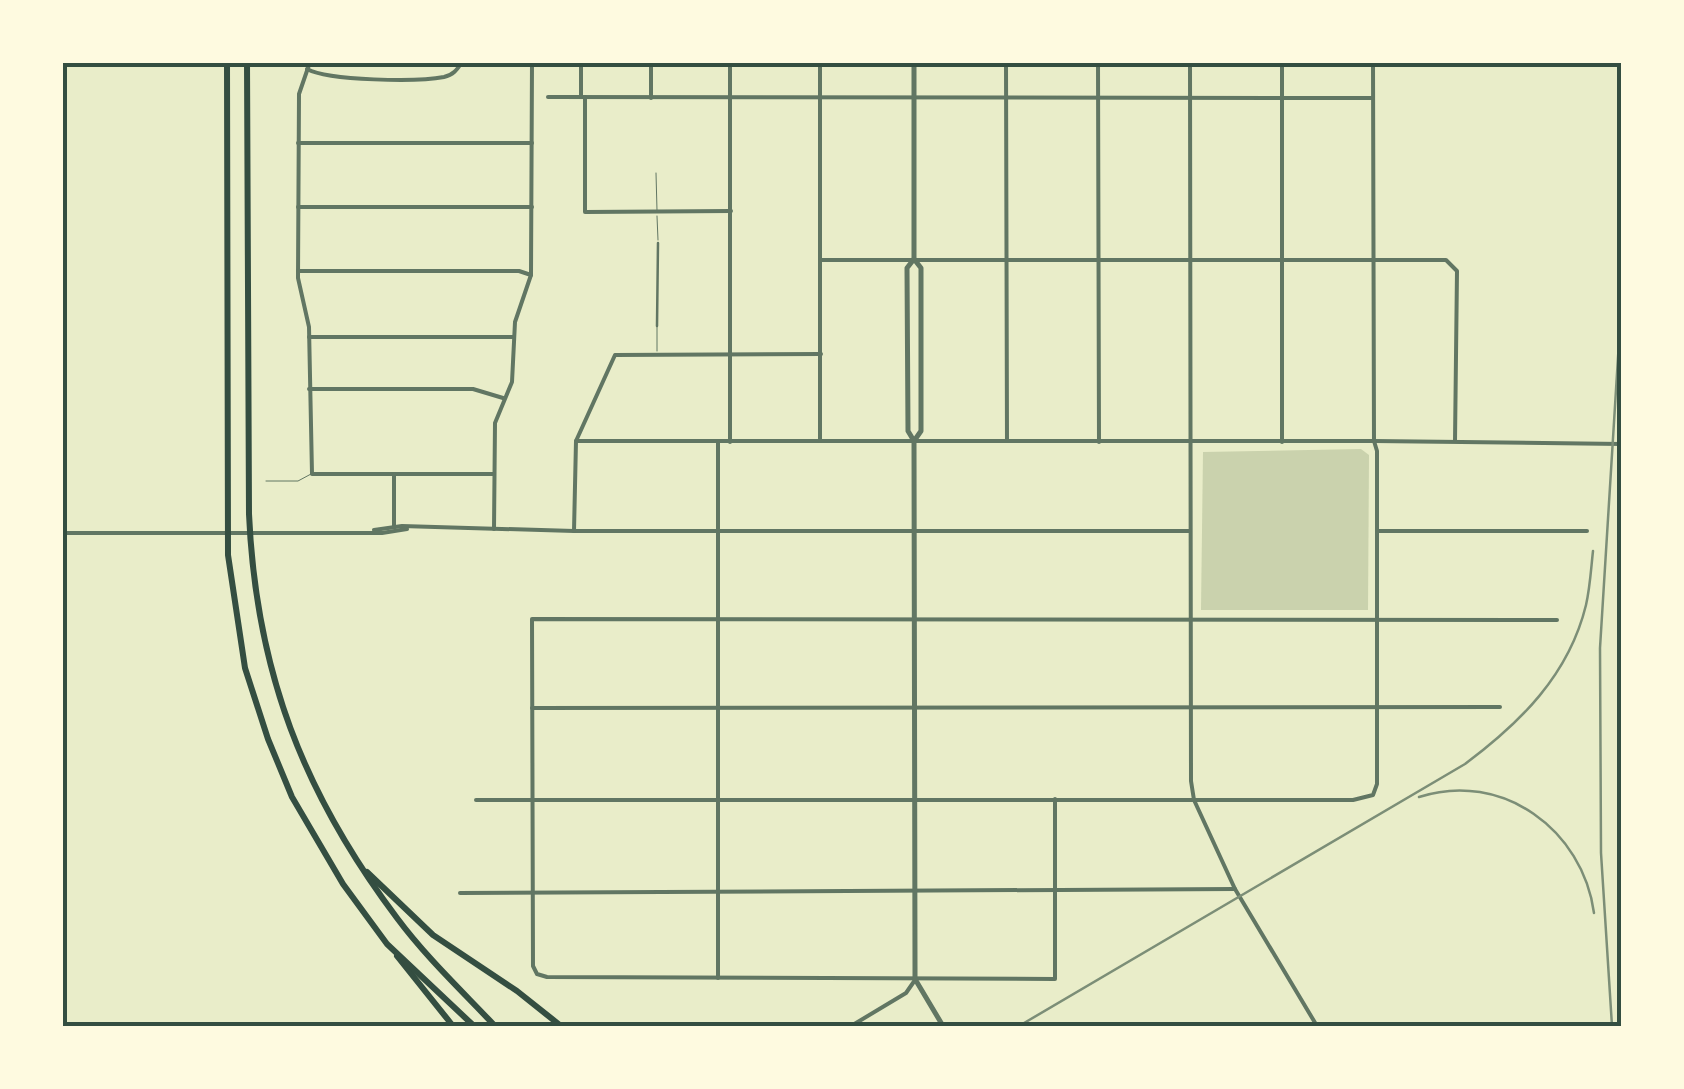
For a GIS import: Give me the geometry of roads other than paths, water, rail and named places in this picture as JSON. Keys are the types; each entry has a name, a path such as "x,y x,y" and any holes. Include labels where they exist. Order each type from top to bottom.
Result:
{"main road":[{"path":"227,62 229,579 238,634 253,696 292,796 323,852 387,944 453,1026"},
{"path":"246,62 250,530 256,600 275,690 322,801 362,866 398,920 495,1026"},
{"path":"362,866 433,935 561,1026"},
{"path":"387,944 474,1026"}],"street":[{"path":"310,62 298,94 298,271 309,336 312,474 494,474"},
{"path":"307,69 343,78 442,77 458,69 462,62"},
{"path":"494,529 495,423 512,382 515,322 531,275 532,62"},
{"path":"580,62 585,212 731,211"},
{"path":"651,62 651,98"},
{"path":"730,62 730,442"},
{"path":"820,62 820,441"},
{"path":"914,62 914,259 907,268 908,431 914,441 916,979 943,1026"},
{"path":"1006,62 1007,441"},
{"path":"1098,62 1099,442"},
{"path":"1190,62 1190,707 1194,800 1236,889 1317,1026"},
{"path":"1282,62 1282,442"},
{"path":"476,800 1353,800 1373,794 1378,619 1374,62"},
{"path":"548,97 1373,98"},
{"path":"298,142 532,142"},
{"path":"298,207 532,207"},
{"path":"657,326 658,244"},
{"path":"914,259 921,268 922,432 914,441"},
{"path":"821,260 1446,260 1454,265 1455,441"},
{"path":"298,271 520,271 531,275"},
{"path":"309,336 514,338"},
{"path":"574,531 576,441 616,355 821,354"},
{"path":"310,388 473,388 504,399"},
{"path":"576,441 1622,444"},
{"path":"718,442 718,978"},
{"path":"394,474 394,527"},
{"path":"62,532 394,527 718,532 1190,531"},
{"path":"374,530 382,533 408,528"},
{"path":"1378,531 1587,531"},
{"path":"1055,799 1055,980 537,974 532,966 532,619 1557,620"},
{"path":"532,708 1500,707"},
{"path":"460,892 1236,889"},
{"path":"852,1026 906,994 916,979"}],"lane":[{"path":"656,173 658,244"},
{"path":"657,326 657,354"},
{"path":"266,481 298,481 312,474"}],"railway":[{"path":"1612,1026 1601,853 1600,648 1622,293"},
{"path":"1019,1026 1465,764 1505,732 1540,695 1568,654 1586,605 1593,551"},
{"path":"1419,797 1450,791 1480,792 1508,800 1534,814 1574,856 1587,883 1594,913"}]}
